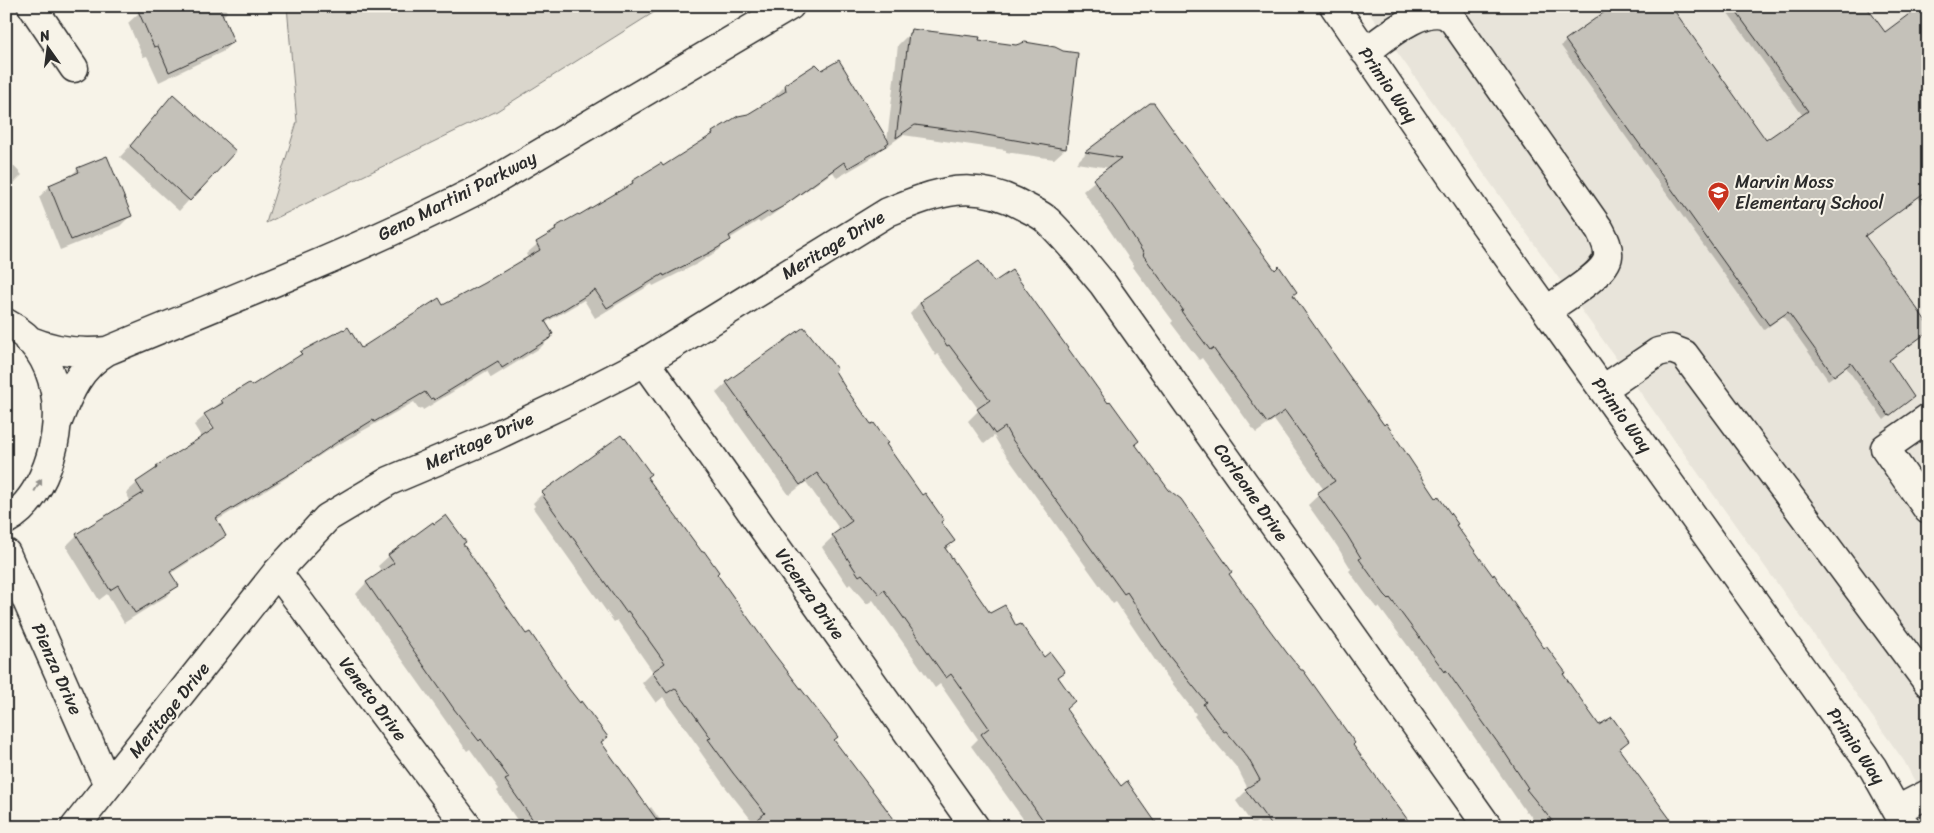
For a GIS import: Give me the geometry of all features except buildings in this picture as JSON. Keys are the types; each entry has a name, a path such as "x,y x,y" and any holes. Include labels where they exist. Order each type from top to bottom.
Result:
{"street":[{"path":"32,6 74,68"},
{"name":"Geno Martini Parkway","path":"107,351 350,250 436,211 484,186 790,6"},
{"name":"Primio Way","path":"1334,6 1478,215 1873,768 1901,818"},
{"path":"1365,52 1409,21 1430,14 1446,15 1461,31 1600,230 1606,243 1608,256 1606,266 1547,310"},
{"name":"Meritage Drive","path":"75,827 278,572 327,518 389,480 492,437 645,362 888,212 923,197 948,190 984,192"},
{"name":"Corleone Drive","path":"984,192 1008,198 1047,219 1103,284 1488,827"},
{"path":"6,324 28,340 43,359 52,379 57,400 58,421 55,444 49,465 38,486 26,504 6,520"},
{"path":"28,340 58,350 77,352 107,351"},
{"path":"1603,389 1658,352 1671,349 1684,354 1928,683"},
{"path":"58,421 74,383 96,358 107,351"},
{"name":"Vicenza Drive","path":"645,362 975,827"},
{"path":"1928,418 1885,448 1928,510"},
{"name":"Pienza Drive","path":"6,553 108,785"},
{"name":"Veneto Drive","path":"278,572 468,827"},
{"path":"1901,818 1928,794"}],"shaded area":[{"path":"287,6 664,6 497,111 266,223 297,122"},
{"name":"Marvin Moss Elementary School","path":"1364,6 1928,6 1928,806 1904,761"}],"place":[{"name":"Marvin Moss Elementary School","path":"1719,211"}]}
